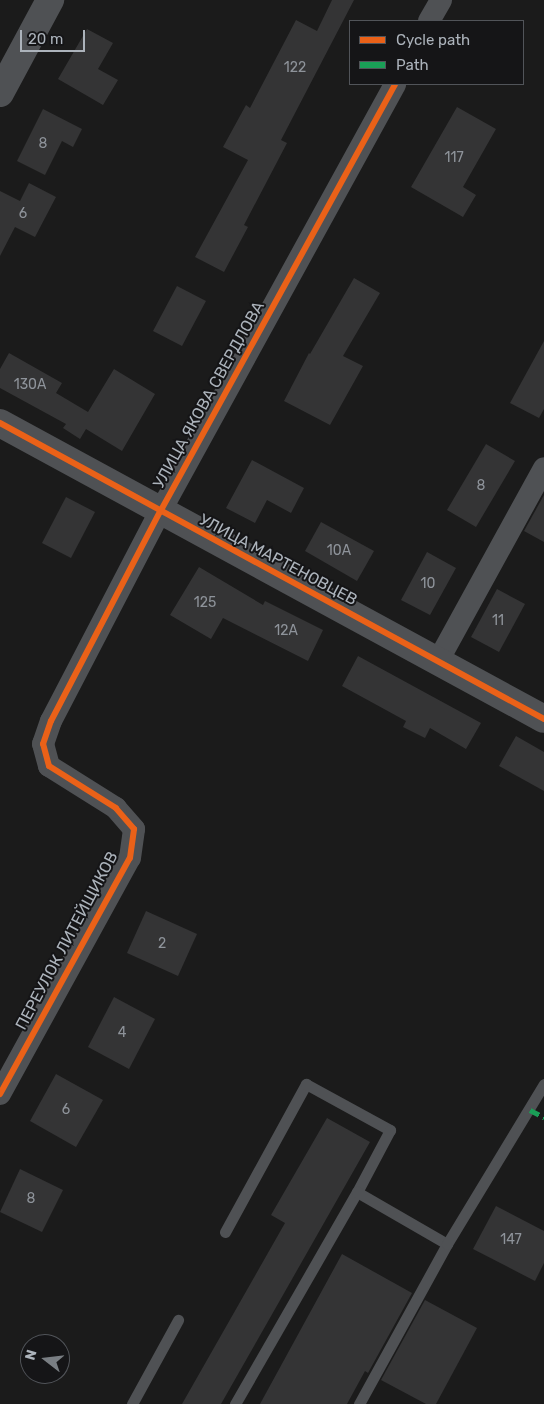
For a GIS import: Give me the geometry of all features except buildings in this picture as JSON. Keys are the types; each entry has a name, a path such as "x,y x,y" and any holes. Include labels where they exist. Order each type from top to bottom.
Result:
{"street":[{"path":"0,93 50,0"},
{"path":"430,20 441,0"},
{"name":"УЛИЦА ЯКОВА СВЕРДЛОВА","path":"51,721 160,512 394,85"},
{"name":"УЛИЦА МАРТЕНОВЦЕВ","path":"0,423 160,512 544,719"},
{"path":"438,661 544,468"},
{"name":"ПЕРЕУЛОК ЛИТЕЙЩИКОВ","path":"0,1094 130,858 134,829 116,808 49,766 43,744 51,721"}],"lane":[{"path":"225,1232 306,1084 390,1130 357,1192 235,1404"},
{"path":"360,1404 447,1244 530,1110 544,1084"},
{"path":"357,1192 447,1244"},
{"path":"132,1404 178,1320"}],"marked path":[{"path":"530,1110 544,1117"}],"cycle path":[{"path":"0,1094 130,858 134,829 116,808 49,766 43,744 51,721 160,512 394,85"},
{"path":"0,423 544,719"}]}
